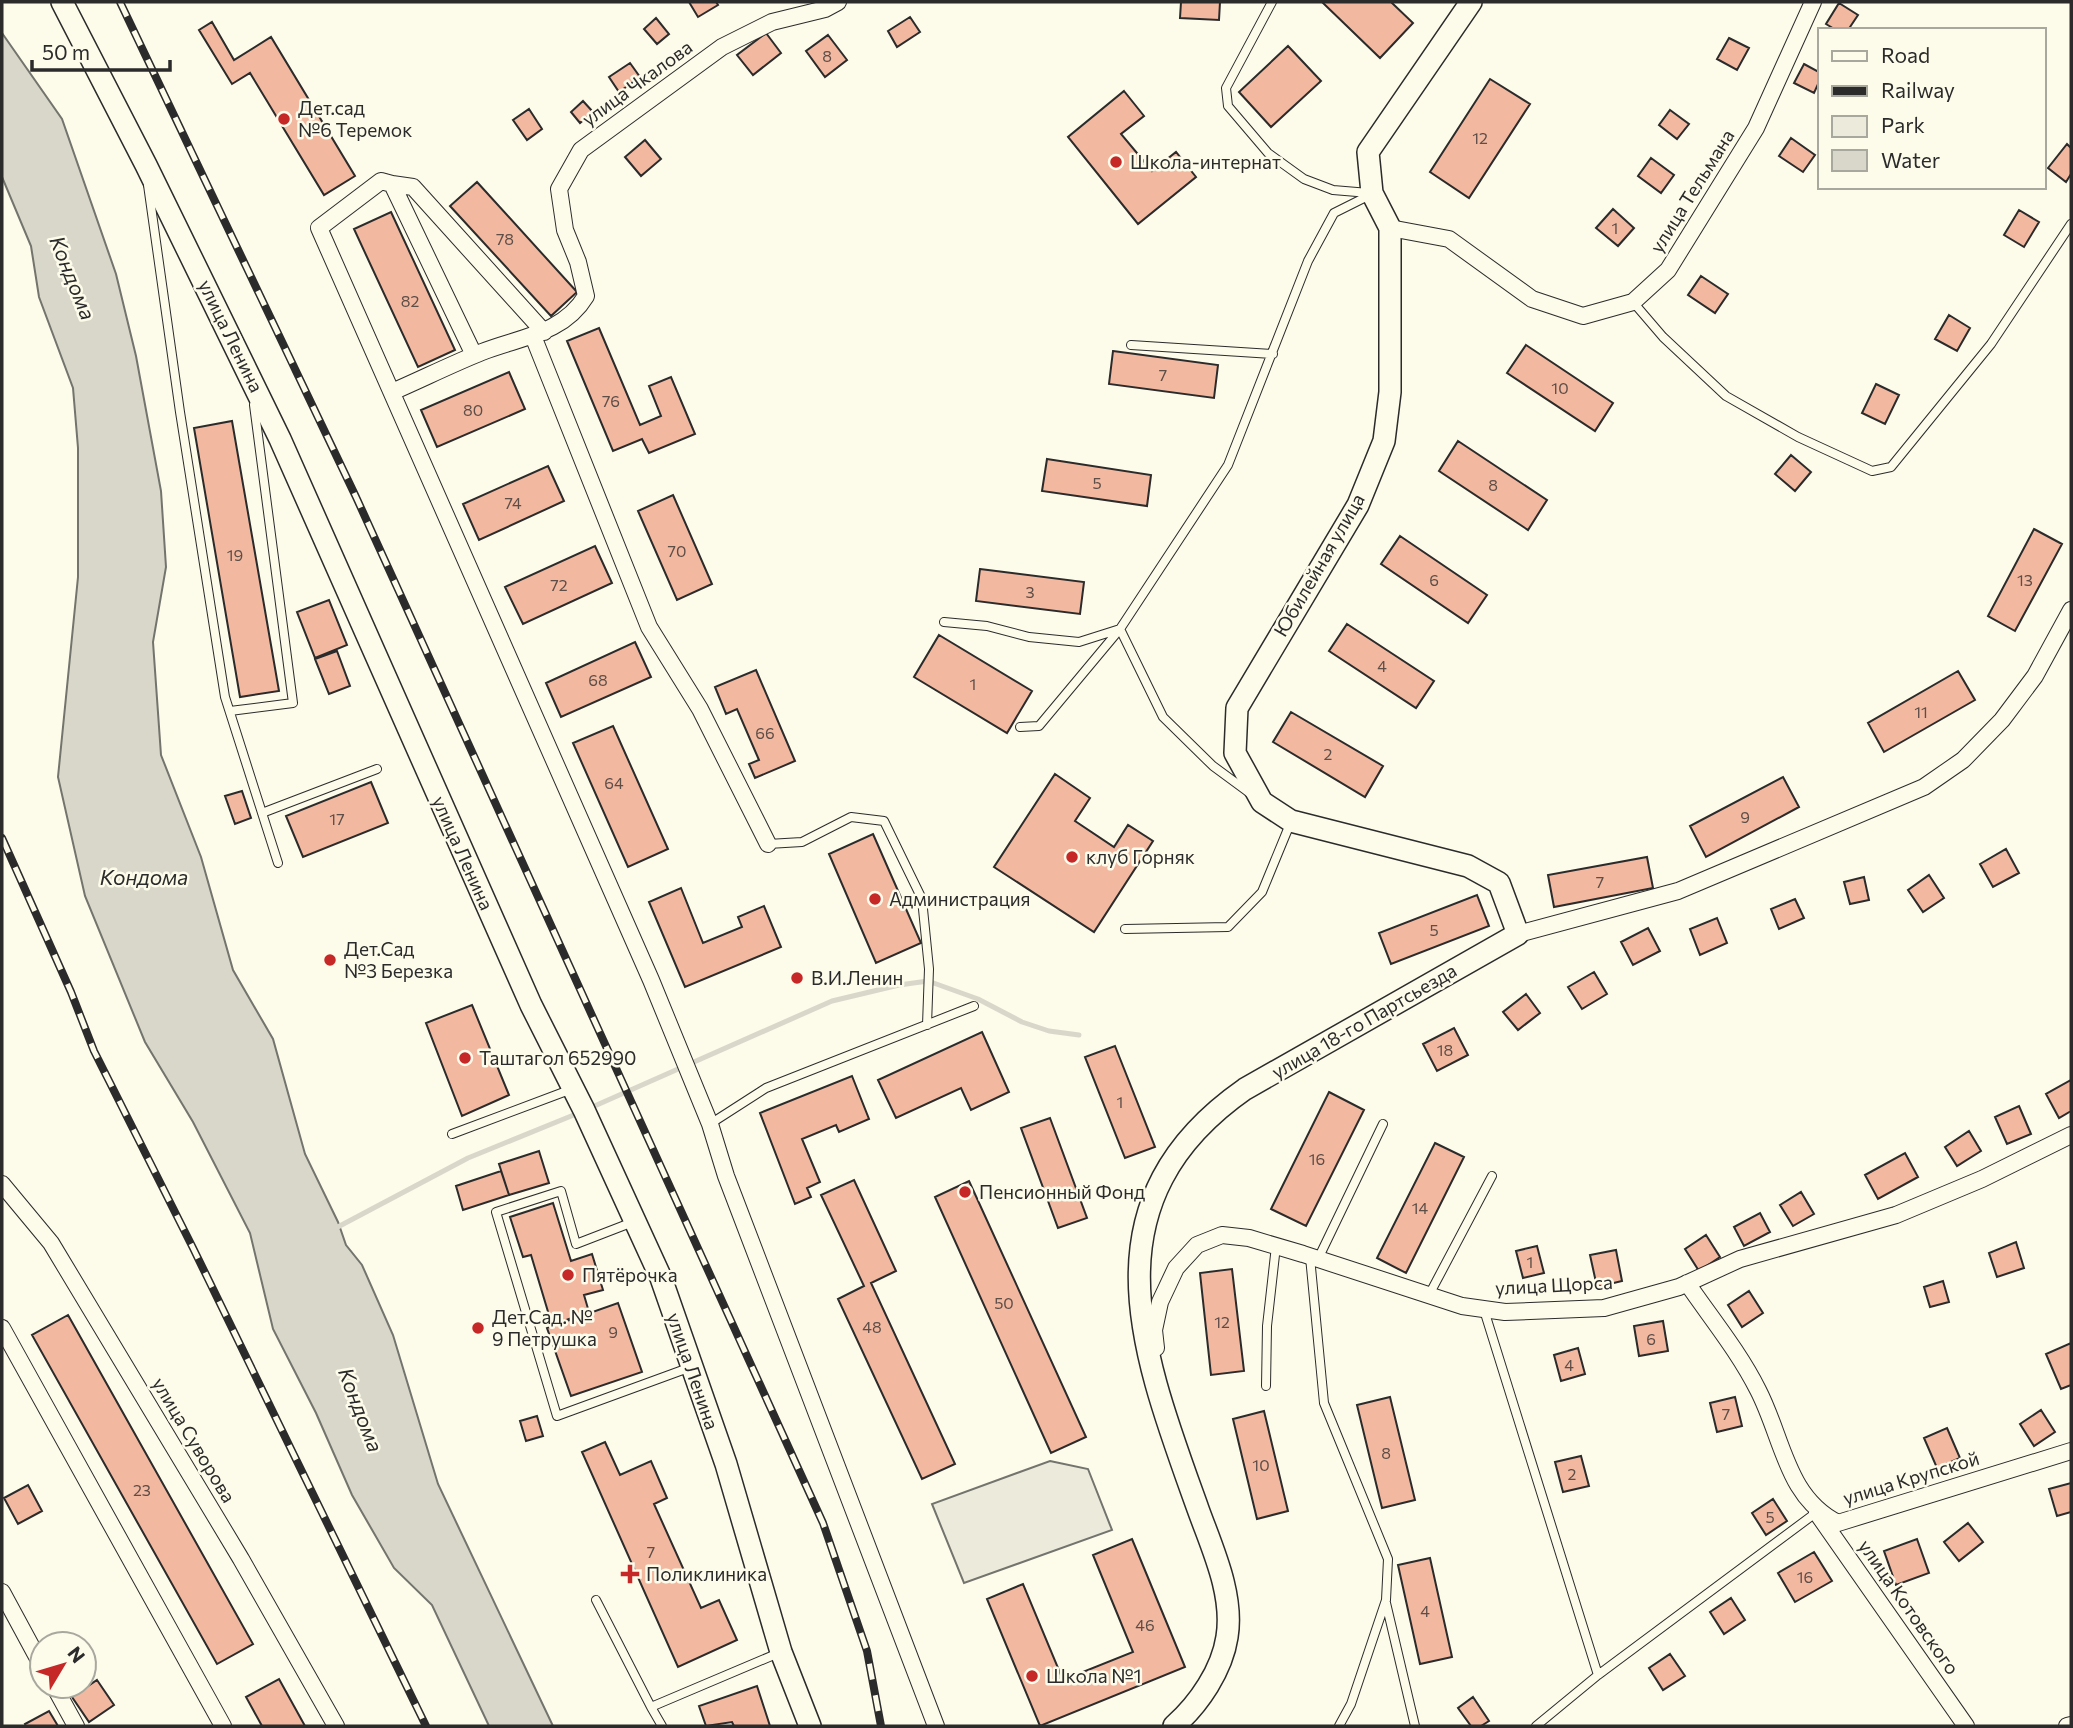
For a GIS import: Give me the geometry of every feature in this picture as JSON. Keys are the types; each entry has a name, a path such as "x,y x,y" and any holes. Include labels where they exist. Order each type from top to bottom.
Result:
{"street":[{"name":"улица Ленина","path":"62,2 251,376 531,1005 661,1278 726,1464 781,1652 810,1726"},
{"name":"улица Чкалова","path":"539,334 577,311 586,296 578,262 565,230 559,189 582,150 722,47 772,22 825,9 838,2"},
{"name":"Юбилейная улица","path":"1471,2 1368,152 1372,194 1390,228 1390,392 1384,441 1357,505 1237,708 1235,753 1262,802 1291,821 1468,866 1499,883 1518,934"},
{"name":"улица Тельмана","path":"1390,228 1449,239 1532,299 1583,316 1633,302 1668,270 1756,128 1813,2"},
{"path":"387,183 474,355"},
{"path":"768,844 700,709 649,627 539,334 413,187 387,183 319,228 651,981 710,1124 726,1176 936,1726"},
{"path":"392,392 474,355 539,334"},
{"name":"улица 18-го Партсьезда","path":"1174,1726 1200,1698 1213,1677 1227,1637 1226,1593 1162,1410 1147,1356 1137,1276 1154,1194 1192,1135 1212,1112 1245,1089 1518,934 1678,891 1924,786 1963,760 2001,720 2035,676 2071,610"},
{"name":"улица Щорса","path":"1162,1410 1154,1330 1160,1302 1176,1268 1197,1245 1222,1235 1276,1246 1462,1306 1505,1312 1604,1308 1687,1283 1740,1259 1896,1214 1982,1179 2071,1135"},
{"name":"улица Суворова","path":"2,1184 51,1244 241,1559 336,1726"},
{"path":"1687,1283 1759,1391 1800,1490 1817,1513"},
{"path":"2,1328 221,1723"},
{"name":"улица Крупской","path":"1817,1513 1838,1523 2071,1451"},
{"name":"улица Котовского","path":"1817,1513 1966,1726"},
{"path":"2,1592 28,1640"},
{"path":"62,1700 76,1726"}],"lane":[{"path":"1272,2 1226,88 1228,106 1268,153 1304,179 1333,190 1372,194"},
{"path":"146,165 180,412 230,711 278,863"},
{"path":"1020,727 1039,726 1119,629 1228,465 1308,261 1334,213 1372,194"},
{"path":"1633,302 1663,337 1726,396 1798,438 1872,471 1891,467 1991,344 2071,224"},
{"path":"1132,345 1273,354"},
{"path":"230,711 293,704 251,376"},
{"path":"944,622 987,626 1029,637 1079,642 1119,629"},
{"path":"1119,629 1163,717 1213,766 1262,802"},
{"path":"262,813 377,769"},
{"path":"768,844 802,842 851,817 884,821 922,899 929,970 927,1025"},
{"path":"1125,929 1228,927 1262,892 1291,821"},
{"path":"710,1124 766,1088 974,1006"},
{"path":"452,1134 572,1089"},
{"path":"1383,1124 1314,1258 1324,1403 1388,1559 1386,1600 1415,1726"},
{"path":"1429,1295 1492,1175"},
{"path":"636,1221 576,1244 561,1191 496,1212 557,1416 691,1367"},
{"path":"1266,1386 1268,1326 1276,1246"},
{"path":"1484,1309 1598,1675"},
{"path":"1536,1726 1598,1675 1817,1513"},
{"path":"596,1600 662,1726"},
{"path":"1339,1726 1351,1704 1386,1600"},
{"path":"651,1707 781,1652"}],"green space":[{"path":"1050,1461 1088,1469 1112,1530 964,1583 932,1504"}],"water":[{"name":"Кондома","path":"2,33 62,119 116,274 136,356 161,491 166,567 153,642 161,755 201,857 233,970 273,1039 305,1154 338,1222 346,1245 362,1265 393,1335 438,1484 553,1726 489,1726 432,1605 394,1568 352,1495 316,1413 273,1329 250,1233 193,1122 145,1042 85,896 58,777 78,577 78,448 73,388 39,297 31,246 2,177"}],"building":[{"path":"689,2 716,2 718,5 698,17"},
{"path":"1181,2 1220,2 1219,20 1180,18"},
{"path":"1322,2 1391,2 1413,23 1380,58"},
{"path":"1839,3 1858,15 1849,28 1833,28 1826,24"},
{"path":"910,17 920,32 897,47 888,31"},
{"path":"656,18 669,34 657,44 644,29"},
{"path":"212,22 234,60 271,37 355,176 324,195 250,73 232,84 199,30"},
{"path":"766,33 781,53 753,75 737,55"},
{"path":"828,35 847,60 825,77 806,51"},
{"path":"1729,38 1749,48 1737,70 1717,59"},
{"path":"1288,46 1321,81 1271,127 1239,92"},
{"path":"630,63 640,77 619,92 609,77"},
{"path":"1804,64 1818,71 1818,84 1814,93 1794,83"},
{"path":"1490,79 1530,104 1469,198 1430,172"},
{"name":"Школа-интернат","path":"1124,91 1144,116 1121,134 1152,171 1176,152 1196,177 1138,224 1068,137"},
{"path":"583,101 593,112 580,123 571,112"},
{"path":"529,109 542,129 527,140 513,120"},
{"path":"1670,110 1689,124 1677,139 1659,125"},
{"path":"1791,138 1815,155 1803,172 1779,156"},
{"path":"645,140 661,159 641,176 625,157"},
{"path":"2067,144 2071,148 2071,174 2066,182 2048,168"},
{"path":"1651,158 1674,175 1661,193 1638,176"},
{"path":"477,182 577,292 551,316 450,206"},
{"path":"1613,209 1634,228 1618,246 1596,228"},
{"path":"2019,210 2039,222 2024,247 2004,235"},
{"path":"391,212 455,350 418,367 354,229"},
{"path":"1701,276 1728,294 1715,313 1688,295"},
{"path":"1949,315 1970,328 1957,351 1935,339"},
{"path":"599,328 640,425 661,416 649,386 671,377 695,434 649,453 642,439 613,451 567,341"},
{"path":"1526,345 1613,403 1595,431 1507,373"},
{"path":"1113,351 1218,365 1214,398 1109,384"},
{"path":"509,372 525,409 437,447 421,410"},
{"path":"1876,384 1899,395 1885,424 1862,413"},
{"path":"232,421 279,691 240,697 194,428"},
{"path":"1458,441 1547,500 1528,530 1439,471"},
{"path":"1791,455 1811,472 1795,491 1775,474"},
{"path":"1047,459 1151,475 1147,506 1042,491"},
{"path":"548,466 564,501 479,540 463,504"},
{"path":"673,495 712,584 677,600 638,511"},
{"path":"2034,529 2062,544 2015,631 1988,616"},
{"path":"1400,536 1487,595 1468,623 1381,564"},
{"path":"595,546 612,583 523,624 505,587"},
{"path":"980,569 1084,582 1080,614 976,601"},
{"path":"329,600 347,645 315,658 297,612"},
{"path":"1347,624 1434,681 1416,708 1329,651"},
{"path":"939,635 1032,691 1007,733 914,677"},
{"path":"635,642 651,677 561,717 546,683"},
{"path":"337,651 350,686 329,694 315,659"},
{"path":"756,670 795,761 755,778 749,764 759,760 737,709 726,714 715,687"},
{"path":"1958,671 1975,700 1884,752 1868,723"},
{"path":"1291,712 1383,766 1365,797 1273,742"},
{"path":"613,726 668,849 628,867 573,743"},
{"name":"клуб Горняк","path":"1055,774 1090,798 1075,821 1114,847 1128,825 1153,841 1094,932 994,867"},
{"path":"1783,777 1799,807 1706,857 1690,826"},
{"path":"371,782 388,823 303,857 286,816"},
{"path":"242,791 251,818 235,824 225,796"},
{"name":"Администрация","path":"873,834 921,943 876,963 829,854"},
{"path":"2006,849 2019,873 1993,887 1980,864"},
{"path":"1647,857 1653,888 1554,907 1548,875"},
{"path":"1929,875 1944,898 1923,912 1908,890"},
{"path":"1864,877 1869,900 1850,904 1844,882"},
{"path":"681,888 703,943 742,927 738,917 764,906 781,947 685,987 649,902"},
{"path":"1477,895 1489,926 1391,964 1379,933"},
{"path":"1795,899 1804,918 1779,929 1771,909"},
{"path":"1717,918 1727,943 1700,955 1690,929"},
{"path":"1648,928 1660,951 1633,965 1621,942"},
{"path":"1594,972 1607,994 1582,1009 1568,987"},
{"path":"1526,994 1540,1013 1518,1030 1503,1012"},
{"path":"472,1005 509,1095 462,1116 426,1023"},
{"path":"1454,1028 1468,1055 1437,1071 1423,1044"},
{"path":"982,1032 1009,1092 971,1110 961,1088 896,1118 878,1080"},
{"path":"1115,1046 1155,1147 1125,1158 1085,1057"},
{"path":"852,1076 869,1119 839,1132 836,1125 802,1139 820,1182 807,1188 811,1197 795,1204 760,1113"},
{"path":"2071,1080 2071,1111 2059,1118 2046,1094"},
{"path":"1329,1092 1364,1110 1306,1226 1271,1209"},
{"path":"2019,1106 2031,1134 2007,1144 1995,1117"},
{"path":"1050,1118 1087,1218 1058,1228 1021,1128"},
{"path":"1969,1131 1981,1151 1957,1166 1945,1147"},
{"path":"1435,1143 1464,1157 1406,1273 1377,1258"},
{"path":"539,1151 549,1183 509,1195 499,1164"},
{"path":"1905,1153 1918,1177 1878,1199 1865,1175"},
{"path":"501,1171 509,1195 463,1210 456,1186"},
{"path":"854,1180 896,1271 871,1283 955,1464 922,1479 838,1299 864,1286 821,1195"},
{"path":"969,1181 1086,1437 1051,1453 935,1197"},
{"path":"1801,1192 1814,1214 1793,1226 1780,1205"},
{"name":"Пятёрочка","path":"553,1203 571,1261 592,1254 603,1290 584,1295 589,1312 552,1325 531,1255 523,1257 510,1217"},
{"path":"1760,1213 1770,1232 1744,1246 1734,1227"},
{"path":"1706,1235 1720,1257 1699,1271 1685,1249"},
{"path":"2016,1242 2024,1268 1997,1277 1989,1253"},
{"path":"1537,1246 1544,1273 1523,1278 1516,1251"},
{"path":"1616,1250 1622,1281 1597,1287 1590,1255"},
{"path":"1232,1269 1244,1371 1211,1375 1200,1273"},
{"path":"1943,1281 1949,1302 1930,1307 1924,1287"},
{"path":"1749,1291 1763,1313 1742,1327 1728,1305"},
{"path":"618,1303 642,1372 571,1396 547,1328"},
{"path":"68,1315 253,1644 217,1664 32,1335"},
{"path":"1663,1321 1668,1351 1639,1356 1634,1326"},
{"path":"2071,1343 2071,1385 2061,1389 2046,1354"},
{"path":"1578,1348 1585,1374 1561,1381 1554,1355"},
{"path":"1390,1397 1415,1500 1382,1508 1357,1405"},
{"path":"1735,1397 1742,1426 1717,1432 1710,1403"},
{"path":"2041,1410 2055,1432 2034,1446 2020,1424"},
{"path":"1264,1411 1288,1511 1257,1519 1233,1419"},
{"path":"537,1416 543,1436 526,1441 520,1421"},
{"path":"1947,1428 1960,1458 1937,1468 1924,1438"},
{"path":"605,1442 620,1475 651,1461 667,1498 654,1504 701,1608 719,1600 737,1640 678,1667 582,1452"},
{"path":"1581,1456 1589,1486 1563,1492 1555,1462"},
{"path":"2071,1483 2071,1512 2057,1516 2049,1489"},
{"path":"28,1485 42,1511 18,1524 4,1498"},
{"path":"1773,1499 1787,1521 1766,1535 1752,1513"},
{"path":"1968,1523 1983,1542 1959,1561 1944,1542"},
{"path":"1132,1539 1185,1667 1040,1726 987,1599 1023,1584 1063,1680 1133,1652 1093,1555"},
{"path":"1917,1539 1929,1573 1896,1585 1884,1551"},
{"path":"1814,1552 1832,1581 1795,1602 1778,1573"},
{"path":"1430,1558 1452,1657 1420,1664 1398,1565"},
{"path":"1731,1598 1745,1620 1724,1634 1710,1612"},
{"path":"1670,1654 1685,1676 1663,1690 1649,1668"},
{"path":"279,1679 305,1726 262,1726 246,1697"},
{"path":"98,1681 114,1705 89,1722 74,1700 98,1700"},
{"path":"757,1686 770,1726 734,1726 732,1722 706,1726 699,1706"},
{"path":"1473,1697 1489,1721 1481,1726 1471,1726 1458,1708"},
{"path":"49,1711 58,1726 26,1726 25,1724"}],"waterway":[{"path":"590,1108 832,1001 899,985 928,981 978,999 1022,1022 1049,1031 1079,1035"},
{"path":"334,1229 468,1158 581,1112"}],"railway":[{"path":"120,2 356,497 823,1523 867,1651 881,1726"},
{"path":"2,838 71,992 94,1051 426,1726"}],"place":[{"name":"Дет.сад №6 Теремок","path":"284,119"},
{"name":"Школа-интернат","path":"1116,162"},
{"name":"клуб Горняк","path":"1072,857"},
{"name":"Администрация","path":"875,899"},
{"name":"Дет.Сад №3 Березка","path":"330,960"},
{"name":"В.И.Ленин","path":"797,978"},
{"name":"Таштагол 652990","path":"465,1058"},
{"name":"Пенсионный Фонд","path":"965,1192"},
{"name":"Пятёрочка","path":"568,1275"},
{"name":"Дет.Сад. № 9 Петрушка","path":"478,1328"},
{"name":"Поликлиника","path":"630,1574"},
{"name":"Школа №1","path":"1032,1676"}]}
